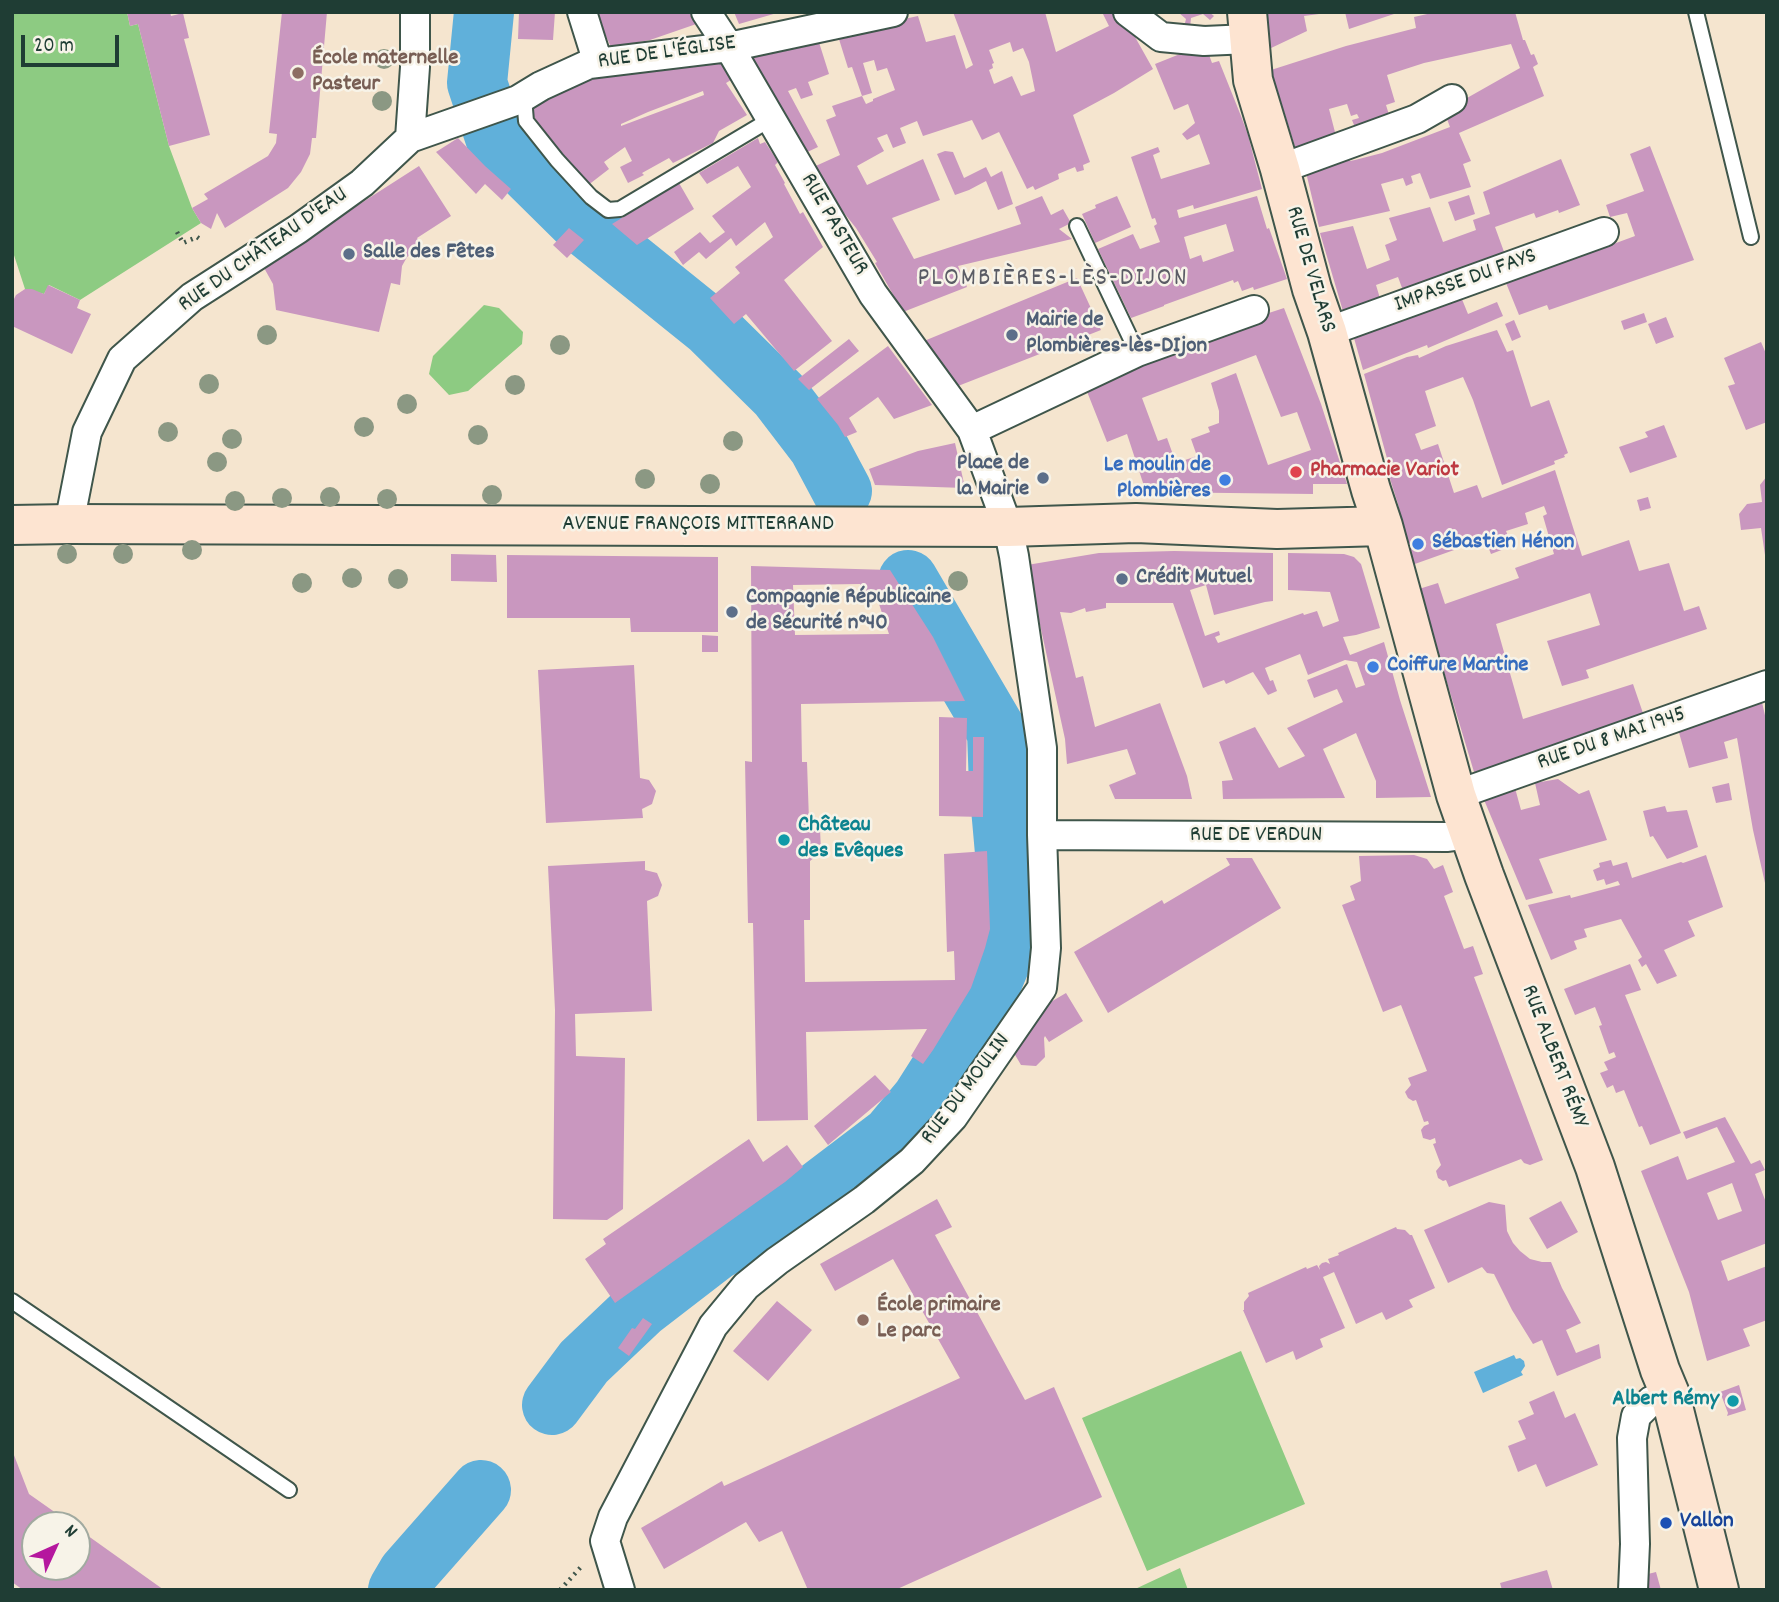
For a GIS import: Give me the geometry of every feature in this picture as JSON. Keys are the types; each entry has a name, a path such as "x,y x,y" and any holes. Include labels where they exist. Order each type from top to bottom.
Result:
{"main road":[{"name":"RUE DE VELARS","path":"1248,26 1253,80 1383,526"},
{"name":"AVENUE FRANÇOIS MITTERRAND","path":"15,525 1008,527 1136,523 1277,529 1383,526"},
{"name":"RUE ALBERT RÉMY","path":"1383,526 1457,795 1595,1167 1670,1394 1719,1590"}],"street":[{"path":"410,138 415,67 415,12"},
{"path":"582,12 598,63"},
{"name":"RUE PASTEUR","path":"706,12 730,47 873,294 972,430"},
{"name":"RUE DE L'ÉGLISE","path":"410,138 521,99 541,86 589,64 730,47 893,12"},
{"path":"1128,12 1161,37 1204,41 1248,26"},
{"path":"1280,169 1418,119 1452,99"},
{"name":"RUE DU CHÂTEAU D'EAU","path":"69,524 87,432 122,359 192,297 298,229 362,183 410,138"},
{"name":"IMPASSE DU FAYS","path":"1327,332 1604,232"},
{"path":"1008,527 972,430 1137,352 1254,310"},
{"name":"RUE DU MOULIN","path":"620,1590 606,1541 613,1517 713,1326 746,1286 864,1200 912,1161 953,1117 1042,988 1046,948 1042,748 1008,527"},
{"name":"RUE DU 8 MAI 1945","path":"1457,795 1767,685"},
{"name":"RUE DE VERDUN","path":"1042,835 1448,837 1470,834"},
{"path":"1633,1590 1635,1544 1632,1438 1636,1416 1651,1401 1670,1394"}],"lane":[{"path":"1696,12 1751,237"},
{"path":"521,99 526,121 591,197 608,210 620,209 771,119"},
{"path":"1077,226 1137,352"},
{"path":"12,1301 289,1490"}],"path":[{"path":"177,232 183,243 197,237 201,240"}],"green space":[{"path":"12,12 127,12 130,26 138,24 169,146 192,208 201,223 80,300 49,285 44,294 25,289 12,249"},
{"path":"484,305 499,308 523,332 522,344 468,391 449,395 429,374 433,356"},
{"path":"1241,1351 1305,1504 1147,1571 1082,1418"},
{"path":"1180,1568 1188,1590 1133,1590"}],"water":[{"path":"1514,1355 1516,1359 1524,1361 1525,1366 1521,1372 1523,1375 1483,1393 1474,1372"}],"building":[{"path":"127,12 170,12 171,16 183,13 189,38 184,39 210,135 169,146 138,24 130,26"},
{"name":"École maternelle Pasteur","path":"282,12 327,12 316,138 312,138 310,154 301,172 288,188 225,228 217,213 211,229 201,223 192,208 208,199 204,194 268,156 276,143 277,134 269,133"},
{"path":"519,12 555,12 553,40 518,39"},
{"path":"595,12 698,12 705,21 650,40 611,47"},
{"path":"734,12 777,12 777,13 739,24"},
{"path":"953,12 1045,12 1056,52 1109,26 1102,12 1121,12 1153,69 1073,115 1090,162 1083,165 1084,170 1077,172 1075,167 1058,174 1059,179 1035,190 1033,186 1027,189 999,132 982,140 972,120 923,136 917,121 900,128 906,143 893,148 887,134 877,138 884,151 857,166 867,185 923,159 940,200 892,218 914,259 1021,224 1015,207 1042,196 1051,215 1063,209 1071,223 1059,229 1072,239 958,266 967,287 903,312 856,228 809,169 840,155 826,120 836,116 832,106 862,96 852,67 848,68 838,36 853,30 918,16 926,42 955,35 966,69 973,65","holes":["1010,42 1013,52 1023,48 1035,91 1021,96 1012,76 994,84 989,70 994,63 989,50","874,60 877,71 887,68 895,90 866,104 862,96 872,93 863,63"]},
{"path":"1178,12 1209,12 1214,16 1210,20 1203,14 1191,18 1190,28 1184,27 1186,19"},
{"path":"1263,12 1319,14 1304,16 1307,31 1269,49"},
{"path":"1345,12 1397,12 1397,13 1349,29"},
{"path":"1436,12 1515,12 1523,40 1538,64 1533,67 1544,96 1459,133 1471,161 1463,164 1471,187 1430,199 1420,173 1411,176 1413,183 1406,186 1403,178 1381,184 1390,211 1319,227 1304,164 1345,148 1350,161 1355,160 1382,153 1450,127 1444,111 1520,68 1511,44 1424,63 1387,75 1395,102 1386,105 1390,118 1356,130 1352,120 1359,118 1357,114 1351,116 1347,104 1329,109 1336,136 1296,150 1271,70 1346,46 1416,28 1414,17"},
{"path":"817,36 829,74 808,82 813,95 801,99 796,88 788,91 818,147 801,155 749,58"},
{"path":"1205,44 1212,63 1219,61 1241,116 1262,189 1194,209 1193,205 1177,210 1179,218 1257,196 1287,279 1254,290 1253,287 1242,291 1238,281 1234,283 1233,280 1131,318 1098,249 1133,234 1140,249 1160,242 1154,226 1157,224 1155,218 1152,219 1131,157 1158,147 1160,152 1153,155 1161,179 1210,164 1199,134 1187,140 1182,134 1195,123 1188,104 1174,110 1155,64","holes":["1226,224 1234,251 1203,262 1201,255 1190,259 1184,237"]},
{"path":"722,56 731,80 726,83 747,115 719,131 713,143 673,163 669,158 628,183 620,167 632,161 625,147 604,162 609,169 587,186 548,138 531,112 535,96 596,69 600,78 619,70","holes":["703,91 704,95 621,126 648,112"]},
{"path":"458,138 511,189 502,200 485,184 476,194 436,152"},
{"path":"758,138 760,144 765,142 778,162 775,165 784,184 800,214 803,212 823,247 784,280 832,341 794,371 746,314 734,324 710,298 740,273 735,267 773,237 765,222 736,246 731,238 706,259 699,252 683,265 674,252 700,232 710,243 725,232 712,216 751,187 738,166 707,184 699,173"},
{"path":"1650,146 1694,260 1549,310 1547,305 1519,315 1504,278 1533,267 1535,273 1635,236 1627,213 1610,217 1606,205 1644,191 1630,154"},
{"path":"953,152 964,178 986,167 991,177 1002,171 1013,204 998,210 986,181 955,195 937,154"},
{"path":"1561,159 1580,205 1536,218 1534,213 1495,227 1507,260 1405,296 1398,277 1376,285 1382,305 1345,318 1320,233 1353,226 1367,269 1390,260 1385,245 1397,240 1389,218 1430,207 1443,242 1476,230 1473,220 1490,214 1483,192"},
{"name":"Salle des Fêtes","path":"419,166 451,216 417,238 422,246 407,257 402,266 400,285 391,283 379,332 276,310 273,284 263,266"},
{"path":"679,183 694,209 637,245 612,224"},
{"path":"1469,195 1475,214 1455,221 1448,202"},
{"path":"1117,196 1131,227 1095,243 1082,214"},
{"path":"569,228 584,240 567,258 553,245"},
{"name":"Mairie de Plombières-lès-DIjon","path":"1077,278 1101,330 958,386 924,341"},
{"path":"48,285 80,300 77,308 91,314 72,354 12,326 12,303 16,295 25,289 44,294"},
{"path":"1457,287 1468,314 1497,302 1503,316 1428,348 1427,345 1363,370 1352,331"},
{"path":"1284,308 1321,404 1347,484 1313,484 1313,494 1146,492 1127,434 1107,442 1084,384 1196,337","holes":["1256,355 1281,417 1297,412 1311,450 1268,465 1236,373 1211,383 1219,411 1219,423 1208,427 1210,432 1191,439 1197,456 1176,463 1167,438 1158,441 1142,398"]},
{"path":"1644,313 1647,322 1624,330 1621,321"},
{"path":"1666,317 1674,337 1656,344 1648,324"},
{"path":"1514,320 1521,337 1512,341 1505,324"},
{"path":"1497,330 1507,352 1513,350 1531,407 1549,400 1568,453 1554,461 1555,464 1502,485 1463,377 1425,391 1436,426 1415,434 1421,450 1438,444 1454,493 1477,485 1482,498 1555,470 1582,556 1629,540 1639,571 1669,563 1684,611 1699,606 1707,629 1586,670 1589,678 1562,686 1547,641 1600,625 1590,593 1496,624 1523,719 1633,684 1644,716 1636,722 1474,772 1419,589 1438,583 1445,604 1519,578 1515,568 1554,554 1543,516 1547,514 1544,506 1525,513 1528,524 1506,531 1512,546 1491,554 1485,539 1412,565 1364,374 1407,357 1418,355 1419,358 1446,346"},
{"path":"849,339 859,351 809,390 798,379"},
{"path":"1761,342 1767,356 1767,422 1746,430 1728,386 1735,384 1724,358"},
{"path":"888,346 932,405 894,419 878,397 849,418 857,432 845,437 817,399"},
{"path":"1664,425 1677,457 1630,473 1619,447 1648,437 1645,432"},
{"path":"955,443 965,488 875,485 869,469 918,451"},
{"path":"1767,476 1765,555 1761,528 1741,530 1739,514 1747,504 1762,502 1760,485"},
{"path":"1648,497 1651,508 1640,511 1637,500"},
{"path":"1099,553 1273,553 1273,601 1214,615 1206,585 1190,590 1205,636 1219,631 1220,635 1215,637 1218,643 1303,613 1304,615 1317,611 1323,627 1339,621 1330,592 1288,590 1288,553 1344,554 1354,557 1361,564 1380,628 1343,637 1350,655 1384,642 1431,797 1376,798 1376,781 1356,733 1323,749 1345,798 1223,799 1222,781 1233,780 1219,742 1255,727 1279,768 1305,756 1287,728 1343,702 1337,689 1314,698 1307,680 1347,664 1356,688 1365,685 1357,662 1345,660 1308,675 1300,654 1265,668 1277,691 1268,695 1253,672 1226,684 1224,680 1203,688 1173,603 1106,603 1106,608 1086,612 1085,608 1071,613 1060,612 1076,678 1083,676 1095,727 1160,703 1187,776 1192,799 1115,799 1109,785 1136,774 1127,749 1067,764 1065,739 1027,565"},
{"path":"451,554 496,555 497,582 451,581"},
{"path":"507,555 718,557 718,632 631,632 630,618 507,618"},
{"name":"Château des Evêques","path":"751,566 890,570 933,637 965,701 801,704 802,762 807,762 809,821 820,829 821,852 810,861 810,920 804,920 805,982 955,980 954,951 947,952 944,854 987,851 990,929 971,988 923,1064 911,1056 927,1029 806,1032 808,1120 757,1121 753,923 748,923 745,761 752,762","holes":["860,584 865,598 877,598 889,634 795,635 793,585"]},
{"path":"702,635 718,636 718,652 702,652"},
{"path":"634,665 640,778 649,780 656,791 652,804 642,809 643,818 546,823 538,670"},
{"path":"1761,698 1767,724 1765,883 1737,738 1724,742 1728,758 1689,768 1676,722"},
{"path":"939,717 967,718 966,771 973,771 973,737 984,737 983,817 939,816"},
{"path":"1558,779 1579,794 1589,790 1607,840 1539,859 1553,893 1526,900 1482,795 1515,788 1521,810 1540,805 1535,783"},
{"path":"1729,783 1732,800 1716,803 1712,787"},
{"path":"1665,806 1667,812 1687,810 1698,847 1667,859 1653,836 1650,837 1643,811"},
{"path":"1414,855 1427,859 1434,869 1443,865 1453,892 1444,896 1464,949 1473,946 1483,974 1474,977 1543,1160 1530,1165 1521,1159 1449,1187 1446,1180 1438,1178 1436,1171 1441,1165 1433,1144 1436,1143 1435,1138 1423,1138 1421,1130 1429,1124 1428,1121 1424,1122 1416,1100 1408,1098 1405,1092 1411,1085 1408,1078 1427,1071 1401,1005 1383,1012 1342,905 1355,900 1350,886 1361,881 1359,856"},
{"path":"1706,855 1723,907 1688,921 1695,936 1664,950 1677,976 1657,984 1646,964 1642,967 1638,960 1642,957 1621,919 1584,929 1587,937 1574,941 1577,949 1551,960 1528,905 1570,895 1571,898 1620,885 1618,881 1606,885 1604,879 1597,881 1593,870 1600,867 1599,863 1611,860 1613,866 1627,862 1632,878"},
{"path":"1226,858 1252,858 1281,908 1108,1013 1074,952 1162,900 1164,904 1230,865"},
{"path":"645,861 645,870 657,873 662,885 658,896 647,901 652,1011 575,1014 576,1056 625,1058 623,1209 607,1220 553,1219 555,1010 548,866"},
{"path":"1630,964 1641,990 1625,995 1681,1133 1650,1145 1642,1126 1639,1127 1624,1090 1616,1093 1613,1085 1607,1088 1600,1073 1608,1070 1604,1062 1616,1057 1614,1052 1609,1054 1595,1007 1575,1015 1564,989"},
{"path":"1066,993 1083,1021 1049,1042 1045,1036 1045,1057 1036,1066 1021,1065 1011,1048 1032,1013"},
{"path":"875,1075 891,1092 828,1145 814,1126"},
{"path":"1725,1117 1751,1164 1760,1160 1765,1170 1755,1174 1767,1205 1767,1243 1721,1261 1728,1281 1767,1266 1767,1320 1743,1329 1750,1346 1707,1361 1689,1292 1641,1171 1678,1156 1687,1180 1735,1162 1717,1127 1686,1139 1683,1132","holes":["1732,1183 1742,1211 1718,1220 1707,1193"]},
{"path":"749,1139 763,1162 787,1145 803,1167 615,1303 585,1259 606,1244 603,1239"},
{"path":"937,1199 952,1227 935,1235 1025,1400 1054,1387 1102,1497 895,1590 808,1590 782,1531 759,1542 746,1522 664,1569 641,1528 722,1481 724,1486 960,1378 893,1259 835,1291 820,1264"},
{"path":"1561,1201 1578,1232 1547,1249 1529,1218"},
{"path":"1489,1202 1505,1205 1507,1231 1520,1251 1530,1259 1551,1262 1581,1323 1566,1330 1576,1353 1599,1344 1601,1358 1557,1376 1542,1340 1533,1344 1494,1274 1487,1273 1482,1267 1448,1283 1424,1230"},
{"path":"1396,1227 1412,1235 1435,1288 1409,1300 1413,1307 1386,1320 1382,1312 1356,1324 1334,1272 1323,1277 1345,1328 1320,1339 1323,1347 1296,1360 1293,1351 1266,1363 1243,1310 1248,1293 1306,1267 1307,1269 1317,1265 1320,1270 1322,1263 1330,1264 1328,1259 1339,1255 1338,1253"},
{"path":"777,1301 812,1330 768,1381 733,1351"},
{"path":"643,1318 652,1324 629,1356 618,1348"},
{"name":"Albert Rémy","path":"1739,1385 1746,1410 1727,1416 1720,1392"},
{"path":"1554,1391 1565,1418 1575,1413 1598,1465 1546,1487 1536,1464 1518,1472 1508,1446 1526,1439 1518,1421 1534,1414 1529,1402"},
{"path":"12,1450 29,1494 53,1511 21,1511 21,1581 91,1581 91,1538 164,1590 23,1590 12,1582"},
{"path":"1547,1570 1553,1590 1502,1590 1500,1583"},
{"path":"1656,1572 1661,1590 1643,1590 1644,1575"}],"waterway":[{"path":"484,12 477,83 496,140 577,220 710,327 779,395 818,446 842,491"},
{"path":"552,1405 584,1362 641,1308 715,1251 812,1196 891,1136 921,1100 984,1001 1000,963 1009,898 997,732 908,580"},
{"path":"398,1590 408,1573 481,1490"}],"place":[{"name":"École maternelle Pasteur","path":"298,73"},
{"name":"Salle des Fêtes","path":"349,254"},
{"name":"Mairie de Plombières-lès-DIjon","path":"1012,335"},
{"name":"Pharmacie Variot","path":"1296,472"},
{"name":"Place de la Mairie","path":"1043,478"},
{"name":"Le moulin de Plombières","path":"1225,480"},
{"name":"Sébastien Hénon","path":"1418,544"},
{"name":"Crédit Mutuel","path":"1122,579"},
{"name":"Compagnie Républicaine de Sécurité n°40","path":"732,612"},
{"name":"Coiffure Martine","path":"1373,667"},
{"name":"Château des Evêques","path":"784,840"},
{"name":"École primaire Le parc","path":"863,1320"},
{"name":"Albert Rémy","path":"1733,1401"},
{"name":"Vallon","path":"1666,1523"}],"district":[{"name":"PLOMBIÈRES-LÈS-DIJON","path":"1053,280"}]}
